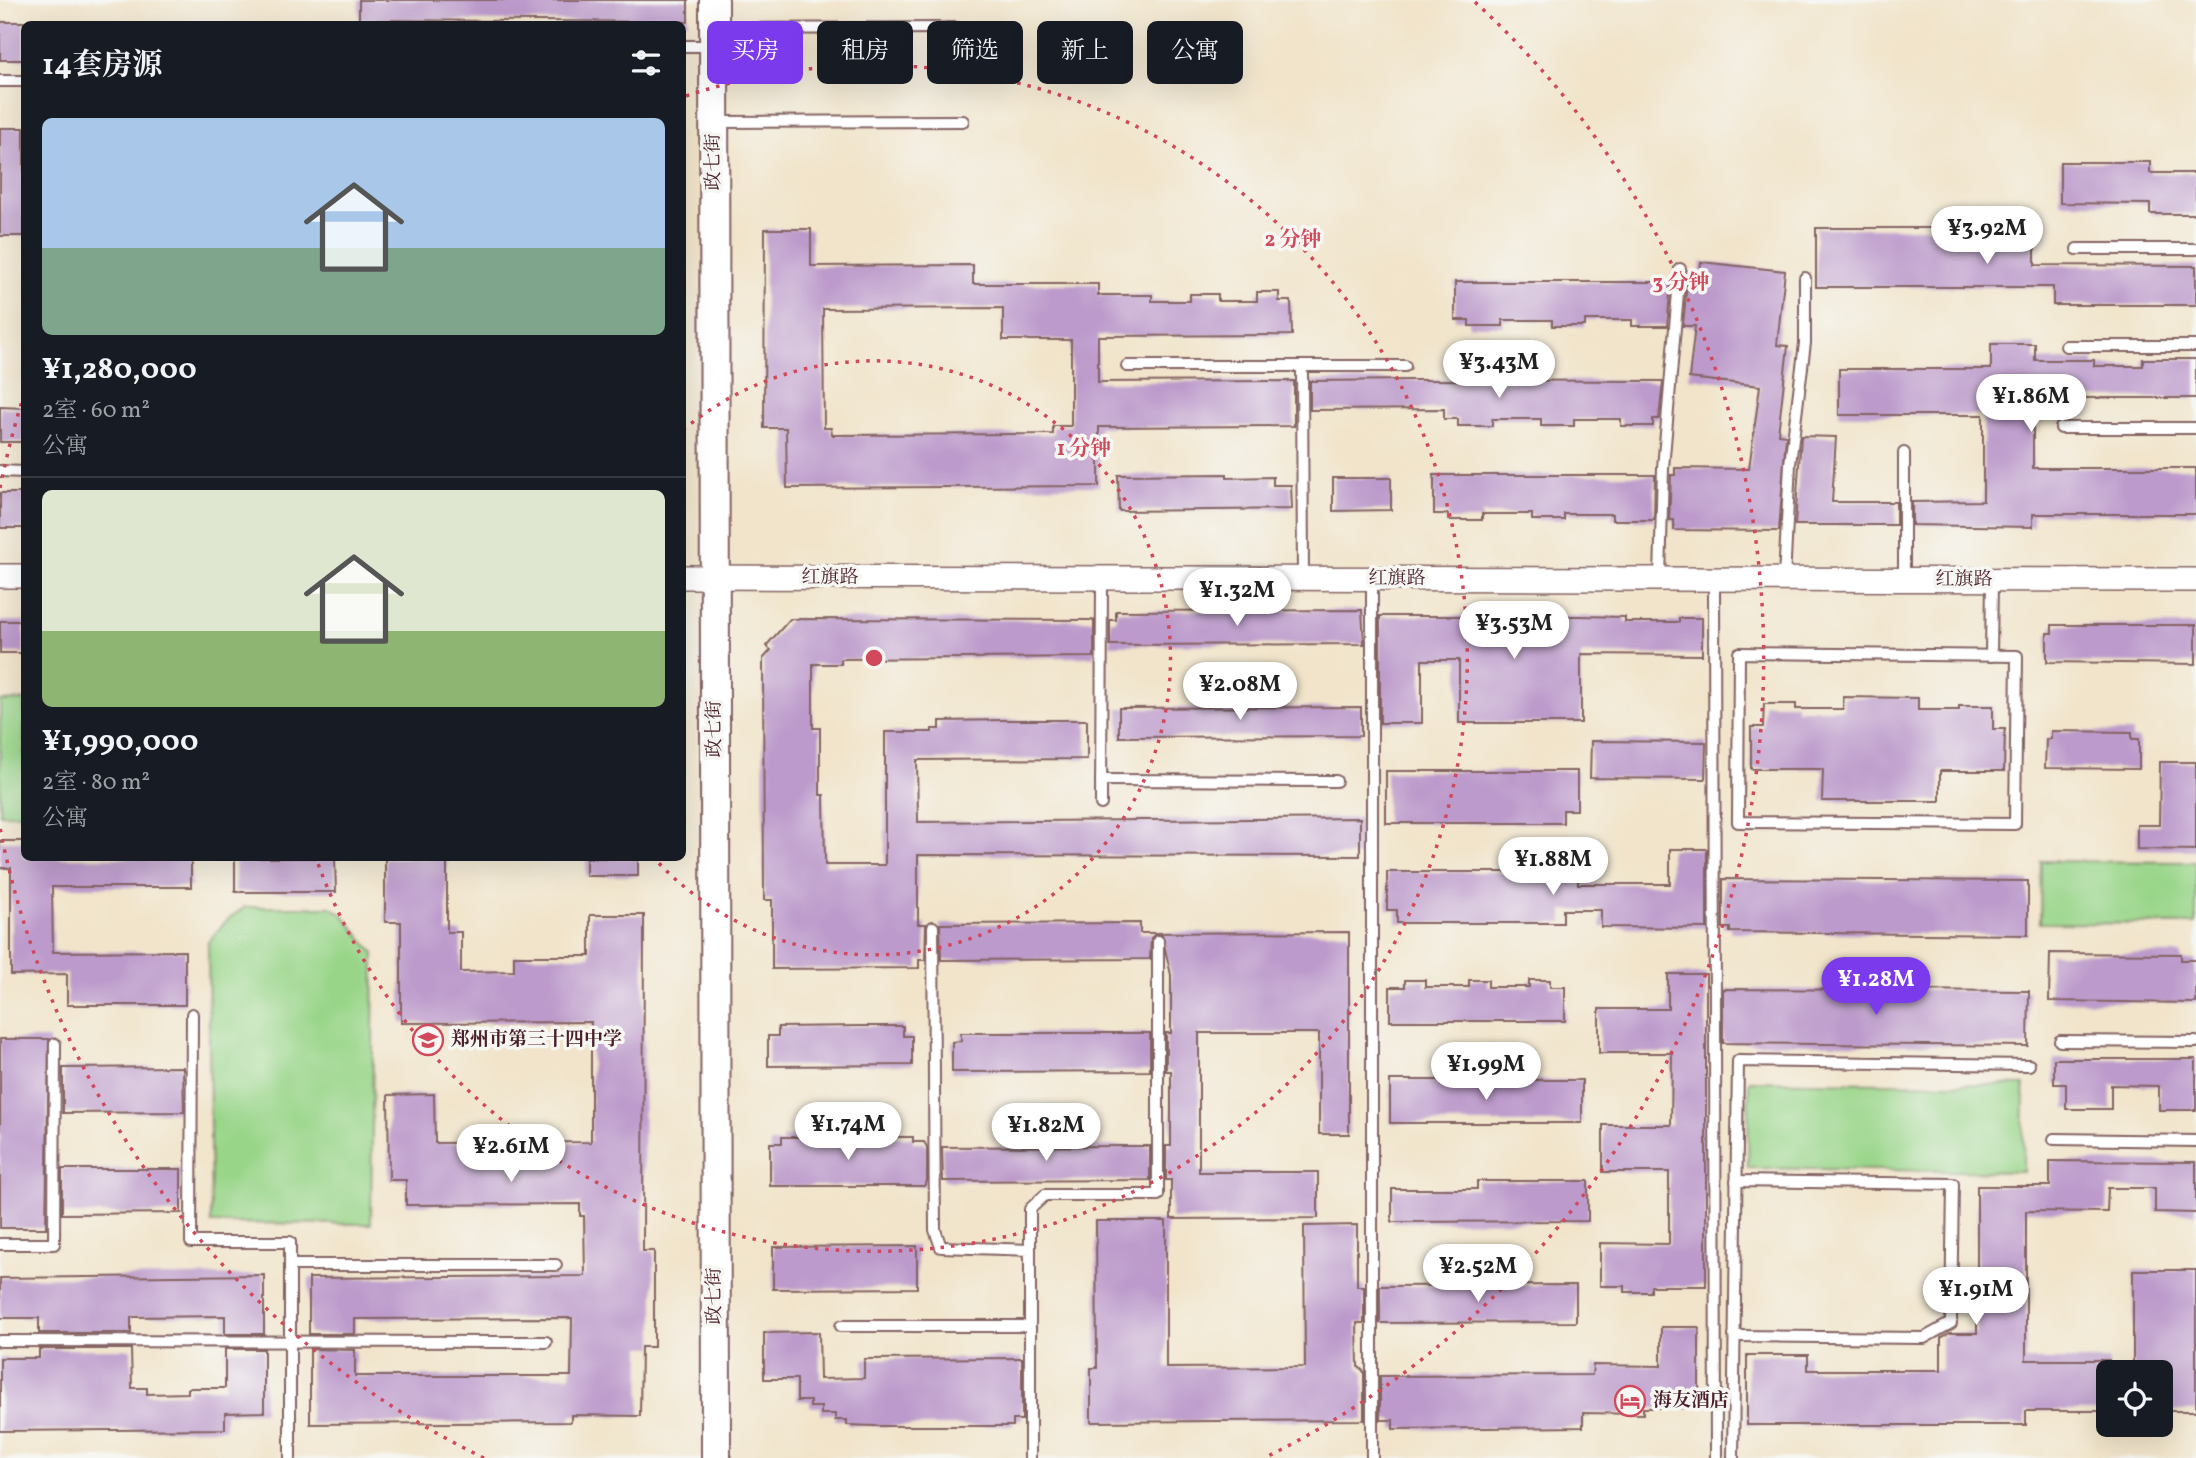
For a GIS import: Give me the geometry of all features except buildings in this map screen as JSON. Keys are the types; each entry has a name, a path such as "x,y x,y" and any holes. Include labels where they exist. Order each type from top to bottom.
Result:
{"street":[{"name":"政七街","path":"714,0 714,21"},
{"name":"政七街","path":"714,84 716,1458"},
{"path":"0,576 21,576"},
{"name":"红旗路","path":"686,577 2196,580"}],"lane":[{"path":"803,34 927,29"},
{"path":"686,45 707,40"},
{"path":"0,81 21,81"},
{"path":"714,122 963,121"},
{"path":"2077,249 2196,249"},
{"path":"1660,579 1663,467 1680,269"},
{"path":"1784,579 1790,464 1805,343 1805,278"},
{"path":"2066,346 2196,346"},
{"path":"1127,366 1405,366"},
{"path":"1302,366 1303,579"},
{"path":"2061,428 2196,428"},
{"path":"1904,453 1904,580"},
{"path":"0,471 21,472"},
{"path":"1101,579 1101,803"},
{"path":"1372,579 1372,1458"},
{"path":"1714,579 1716,1458"},
{"path":"1991,656 1992,580"},
{"path":"1740,653 1991,656 2017,656 2015,824 1738,822 1740,653"},
{"path":"1101,780 1336,781"},
{"path":"933,927 934,1230 937,1243 941,1247 950,1248 1030,1250"},
{"path":"1030,1458 1030,1209 1045,1195 1157,1195 1158,941"},
{"path":"192,1014 191,1241 290,1242 290,1458"},
{"path":"2060,1041 2196,1042"},
{"path":"0,1244 54,1244 55,1044"},
{"path":"1732,1458 1738,1061 2029,1065"},
{"path":"2054,1139 2196,1141"},
{"path":"1734,1336 1924,1338 1951,1323 1953,1184 1736,1181"},
{"path":"290,1265 556,1265"},
{"path":"841,1326 1030,1326"},
{"path":"0,1341 546,1342"}],"green space":[{"path":"21,700 21,814 0,814 0,701"},
{"path":"2041,861 2196,862 2196,924 2040,923"},
{"path":"245,907 331,907 343,915 374,953 371,1224 211,1223 208,942 227,920"},
{"path":"1749,1081 2024,1085 2023,1172 1748,1168"}],"place":[{"name":"郑州市第三十四中学","path":"428,1040"},
{"name":"海友酒店","path":"1630,1401"}]}
